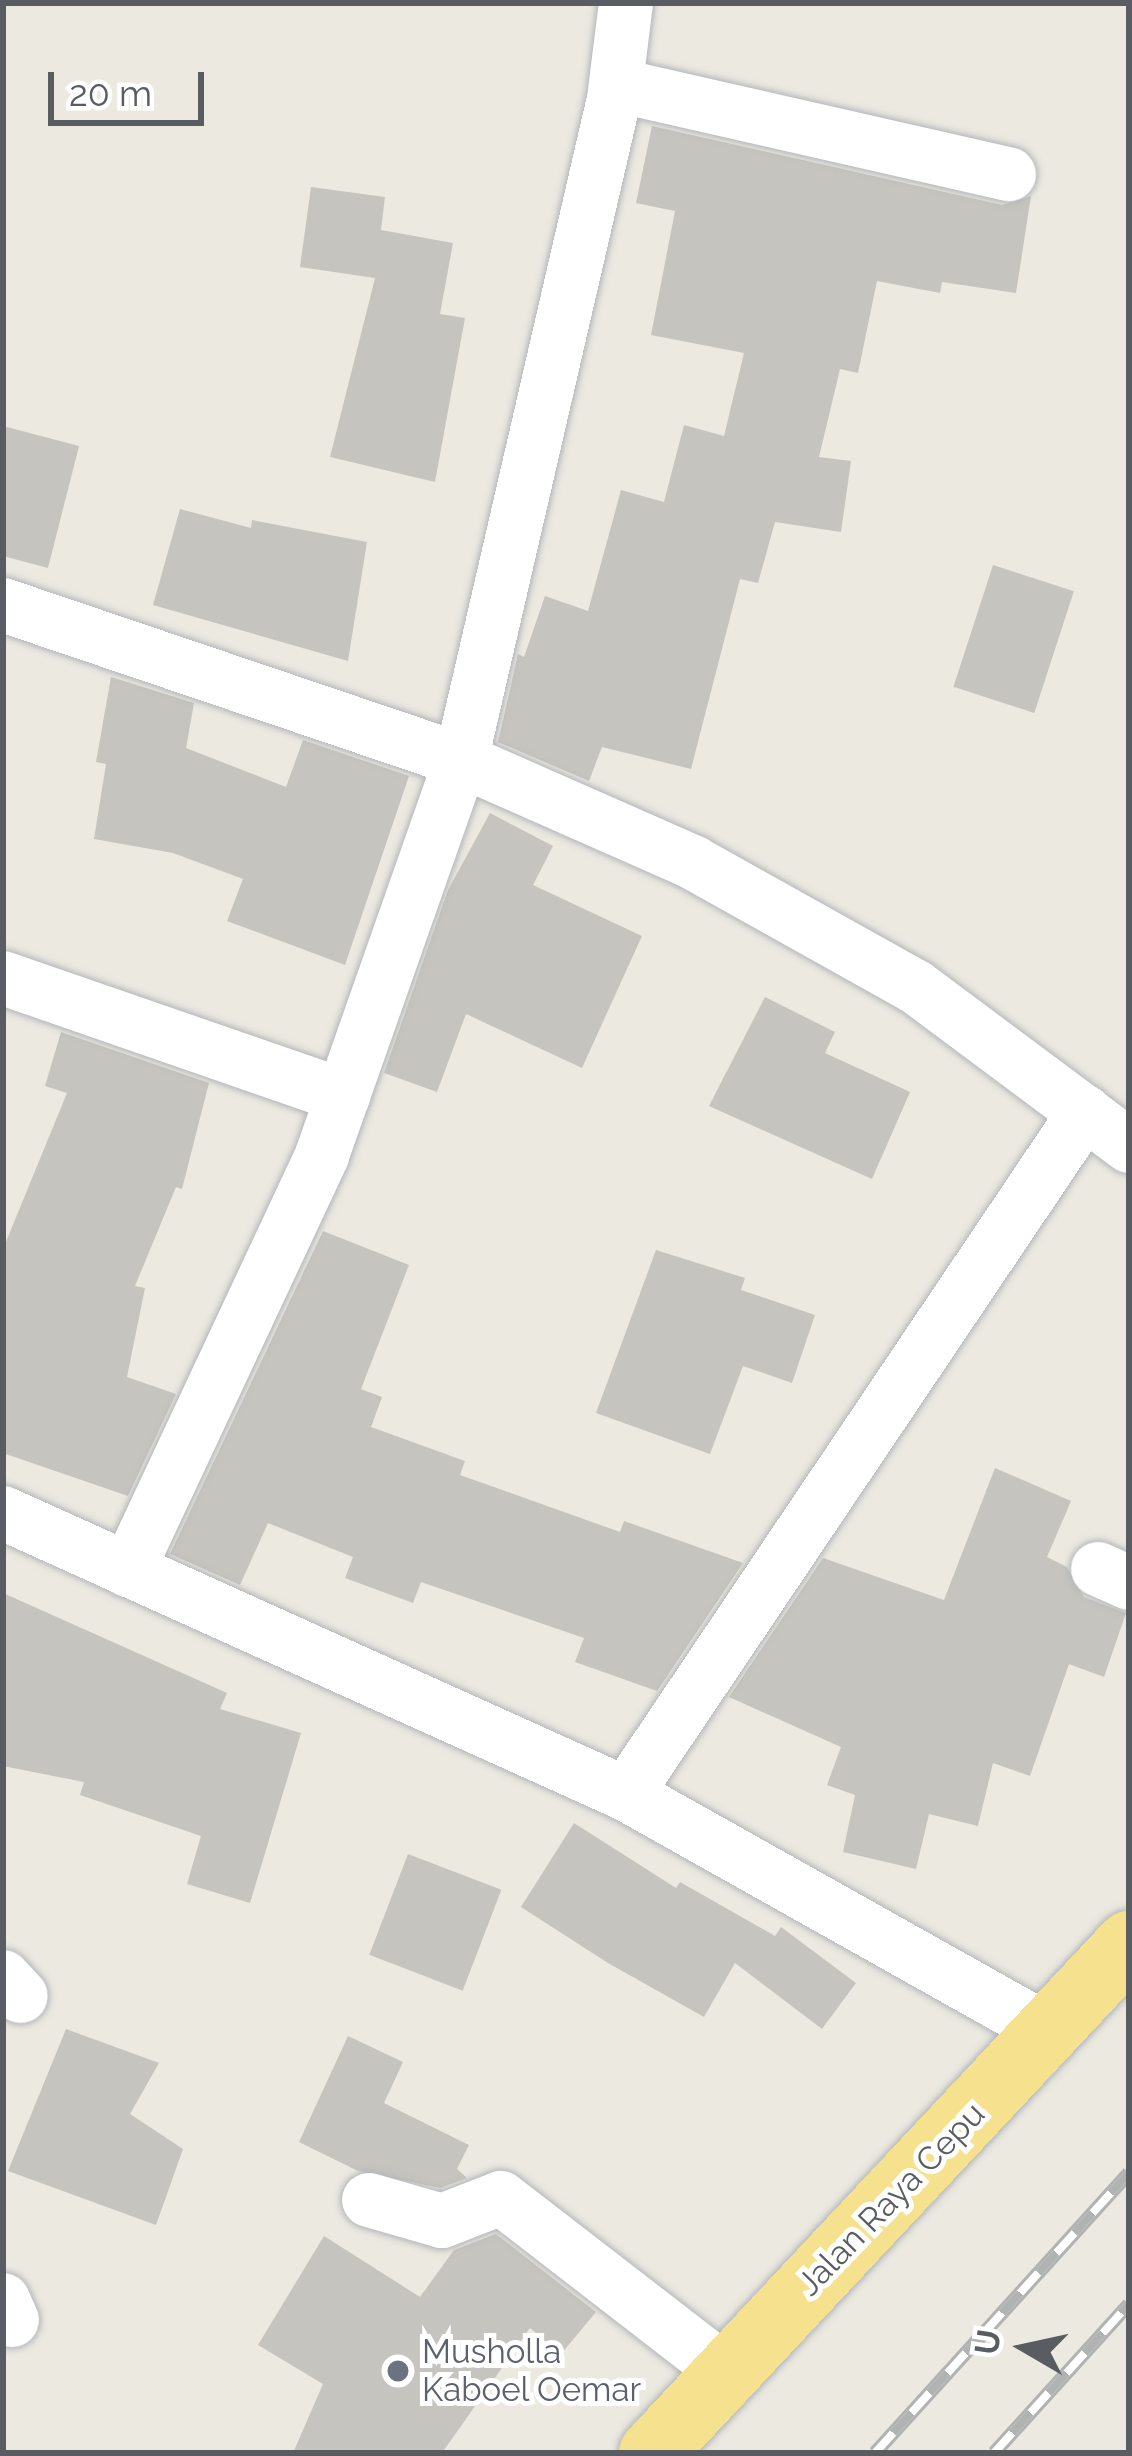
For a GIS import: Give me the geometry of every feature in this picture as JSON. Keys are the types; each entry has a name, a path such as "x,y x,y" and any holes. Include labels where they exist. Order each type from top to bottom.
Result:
{"highway":[{"name":"Jalan Raya Cepu","path":"652,2453 1129,1945"}],"street":[{"path":"128,1570 343,1096 461,760 616,85 626,3"},
{"path":"616,85 1009,174"},
{"path":"3,605 461,760 694,863 896,976 1129,1146"},
{"path":"3,978 343,1096"},
{"path":"626,1794 1084,1112"},
{"path":"3,1513 626,1794 1050,2032"},
{"path":"369,2200 442,2221 501,2198 726,2372"}],"building":[{"path":"652,126 1002,205 1031,196 1016,293 942,282 940,293 877,281 858,373 840,369 819,457 851,461 841,532 775,522 758,583 740,579 691,769 602,747 589,781 498,742 518,654 524,657 545,596 588,611 621,490 664,502 684,425 724,436 744,353 651,335 675,211 636,203"},
{"path":"311,187 385,197 381,230 453,243 440,314 465,318 435,482 330,457 375,278 300,267"},
{"path":"3,426 79,446 48,568 3,556"},
{"path":"180,509 251,528 252,520 367,542 348,661 153,605"},
{"path":"993,565 1074,591 1034,713 953,687"},
{"path":"111,677 194,703 186,748 286,787 303,740 409,776 345,965 227,921 243,879 173,853 94,839 106,764 96,762"},
{"path":"490,813 553,846 533,885 642,936 582,1068 466,1014 437,1092 384,1073 448,890"},
{"path":"765,997 835,1032 825,1053 910,1092 872,1179 709,1106"},
{"path":"61,1032 209,1083 182,1189 176,1187 135,1286 145,1288 127,1377 176,1394 128,1496 3,1453 3,1249 67,1093 45,1086"},
{"path":"323,1231 409,1265 361,1389 382,1397 371,1427 465,1461 460,1475 620,1532 624,1521 743,1563 657,1691 575,1662 584,1638 421,1582 413,1603 345,1578 353,1557 268,1523 240,1585 170,1554"},
{"path":"656,1250 745,1278 741,1290 815,1315 792,1383 743,1366 710,1454 596,1413"},
{"path":"995,1468 1071,1501 1047,1557 1067,1567 1084,1597 1126,1613 1104,1677 1069,1664 1030,1776 993,1763 978,1826 929,1814 916,1869 843,1852 855,1795 827,1785 841,1747 729,1697 823,1558 944,1600"},
{"path":"3,1593 227,1693 220,1709 301,1733 250,1903 187,1884 201,1836 80,1795 84,1782 3,1766"},
{"path":"574,1823 676,1888 680,1882 775,1936 781,1927 856,1983 822,2029 735,1963 704,2017 608,1963 521,1907"},
{"path":"408,1854 501,1890 463,1991 369,1955"},
{"path":"66,2029 159,2063 130,2114 183,2149 156,2225 8,2171"},
{"path":"348,2036 403,2062 384,2103 469,2145 457,2169 467,2178 440,2188 358,2171 299,2142"},
{"path":"496,2234 596,2312 561,2354 530,2328 442,2453 293,2453 323,2384 258,2345 324,2236 420,2297 454,2250"}],"railway":[{"path":"875,2453 1129,2173"},
{"path":"994,2453 1129,2304"}],"place":[{"name":"Musholla Kaboel Oemar","path":"398,2371"}]}
